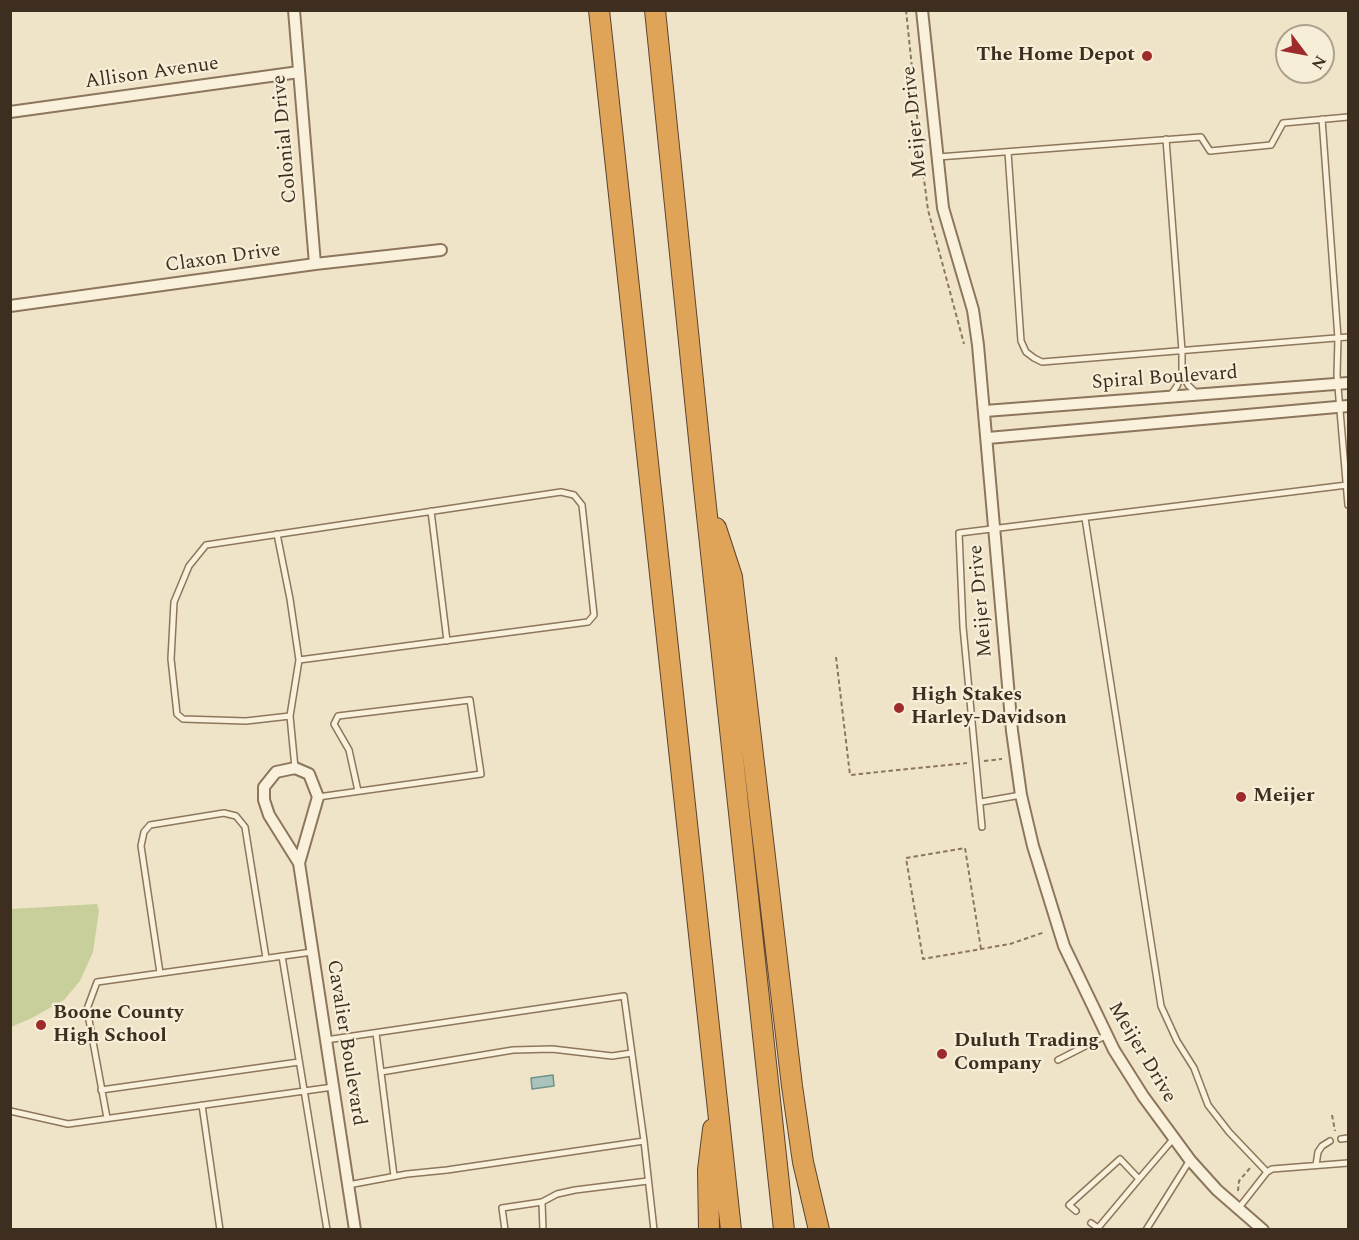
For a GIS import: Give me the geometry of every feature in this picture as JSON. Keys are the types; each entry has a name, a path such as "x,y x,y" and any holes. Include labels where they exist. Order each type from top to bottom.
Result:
{"highway":[{"path":"599,10 731,1230"},
{"path":"654,10 784,1230"},
{"path":"704,488 732,577 792,1086 803,1162 819,1230"},
{"path":"709,1230 708,1170 717,1094"}],"street":[{"name":"Colonial Drive","path":"294,10 315,264"},
{"name":"Meijer Drive","path":"922,10 943,208 972,310 980,353 993,529 1012,731 1021,795 1033,846 1064,946 1107,1035 1143,1096 1190,1160 1217,1190 1263,1230"},
{"name":"Allison Avenue","path":"10,112 299,72"},
{"name":"Claxon Drive","path":"10,306 315,264 441,250"},
{"name":"Spiral Boulevard","path":"985,411 1343,383"},
{"path":"988,438 1345,406"},
{"path":"295,768 309,774 318,797"},
{"name":"Cavalier Boulevard","path":"295,768 276,772 264,787 264,800 269,815 298,863 355,1230"},
{"name":"Cavalier Boulevard","path":"298,863 318,797"}],"lane":[{"path":"938,157 1201,136 1210,151 1271,145 1282,123 1348,117"},
{"path":"1322,119 1345,406 1348,505"},
{"path":"1166,139 1182,351 1182,373 1169,397"},
{"path":"1008,152 1022,341 1026,352 1034,358 1042,362 1348,337"},
{"path":"1182,373 1188,385 1197,395"},
{"path":"982,827 963,627 959,533 1347,484"},
{"path":"290,716 246,721 183,719 177,714 171,659 174,603 189,566 206,546 561,492 574,495 582,505 594,615 588,622 299,660"},
{"path":"431,511 447,640"},
{"path":"1085,518 1161,1006 1177,1041 1194,1068 1208,1105 1229,1132 1267,1172"},
{"path":"278,534 299,660 290,716 295,768"},
{"path":"318,797 481,774 470,700 338,716 334,724 349,750 358,791"},
{"path":"981,802 1021,795"},
{"path":"160,973 141,846 144,832 150,825 224,813 236,816 245,827 266,958"},
{"path":"106,1118 87,1009 97,982 312,952"},
{"path":"282,956 327,1230"},
{"path":"326,1040 624,996 654,1230"},
{"path":"376,1033 394,1176"},
{"path":"1058,1060 1107,1035"},
{"path":"381,1072 513,1050 552,1049 612,1056 632,1053"},
{"path":"101,1090 299,1062"},
{"path":"10,1111 68,1124 333,1087"},
{"path":"202,1105 220,1230"},
{"path":"1092,1223 1098,1228 1174,1138"},
{"path":"1341,1138 1348,1138"},
{"path":"348,1185 394,1176 644,1141"},
{"path":"1316,1166 1318,1152 1330,1141"},
{"path":"1076,1211 1069,1205 1119,1159 1139,1179"},
{"path":"1146,1230 1190,1160"},
{"path":"1238,1209 1267,1172 1272,1169 1348,1163"},
{"path":"505,1230 502,1208 542,1202 557,1194 648,1181"},
{"path":"542,1202 543,1230"}],"path":[{"path":"836,657 849,775 1002,759"},
{"path":"981,949 965,848 906,858 923,958 981,949 1010,944 1045,932"},
{"path":"1327,1132 1335,1131 1332,1115"},
{"path":"1238,1191 1239,1181 1256,1161"}],"green space":[{"path":"97,904 99,911 93,952 80,981 64,1000 11,1027 11,909"}],"water":[{"path":"553,1075 554,1086 532,1089 531,1078"}],"place":[{"name":"The Home Depot","path":"1147,56"},
{"name":"High Stakes Harley-Davidson","path":"899,708"},
{"name":"Meijer","path":"1241,797"},
{"name":"Boone County High School","path":"41,1025"},
{"name":"Duluth Trading Company","path":"942,1054"}]}
